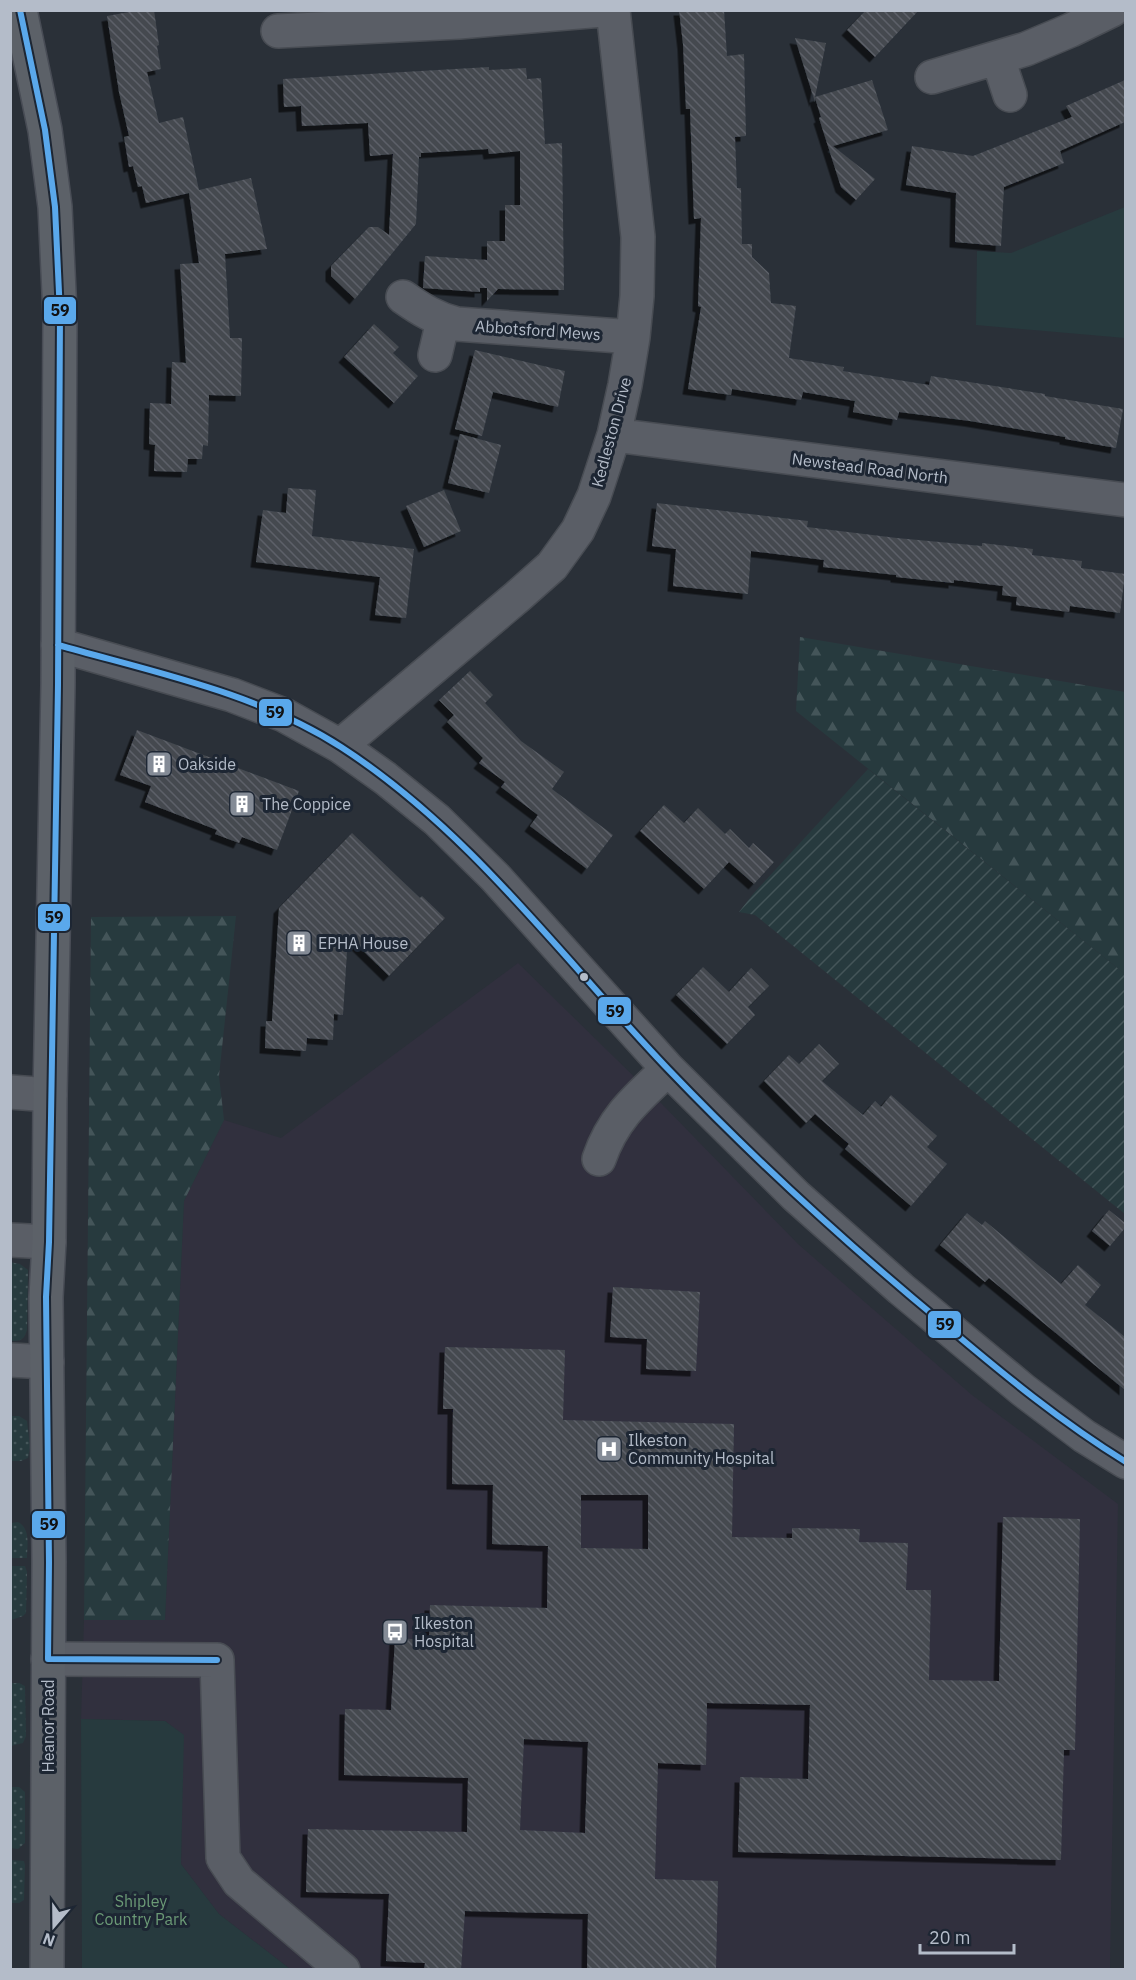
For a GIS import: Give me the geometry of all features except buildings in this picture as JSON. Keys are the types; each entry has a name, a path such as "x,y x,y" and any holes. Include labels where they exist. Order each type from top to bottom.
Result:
{"main road":[{"name":"Heanor Road","path":"20,10 45,130 56,207 60,314 50,1242 46,1297 49,1562 47,1970"}],"street":[{"path":"278,31 355,19 459,22 602,10"},
{"name":"Kedleston Drive","path":"340,746 552,566 578,530 594,496 614,435 633,336 637,296 638,237 613,10"},
{"path":"932,77 998,59 1071,30 1112,10"},
{"path":"998,59 1010,95"},
{"name":"Abbotsford Mews","path":"403,297 443,321 476,326 633,336"},
{"path":"435,355 443,321"},
{"name":"Newstead Road North","path":"614,435 1125,500"},
{"path":"58,645 232,695 284,715 340,746 385,778 438,820 495,877 668,1069 796,1196 901,1289 1023,1390 1084,1436 1125,1462"},
{"path":"599,1159 606,1140 620,1116 668,1069"},
{"path":"10,1092 50,1095"},
{"path":"10,1240 50,1242"},
{"path":"10,1360 46,1362"},
{"path":"48,1659 217,1660 223,1858 239,1882 343,1970"}],"shaded area":[{"name":"Ilkeston Community Hospital","path":"518,963 660,1102 798,1244 972,1395 1118,1504 1110,1969 290,1969 219,1914 181,1864 183,1735 165,1721 81,1719 84,1620 165,1620 184,1201 224,1120 281,1138"}],"green space":[{"path":"1125,207 1125,338 976,325 977,251 1011,253"},
{"path":"800,637 1125,692 1125,974 796,711"},
{"path":"868,769 1125,974 1125,1214 755,915 739,912"},
{"path":"236,916 219,1076 224,1120 184,1201 165,1620 84,1620 91,917"},
{"path":"10,1262 20,1264 28,1270 27,1330 23,1338 14,1341 11,1341"},
{"path":"10,1416 19,1416 27,1421 30,1447 28,1458 21,1461 11,1461"},
{"path":"18,1522 27,1533 27,1558 11,1558 11,1523"},
{"path":"11,1566 25,1566 27,1572 26,1613 11,1620"},
{"path":"10,1683 25,1686 26,1736 23,1743 11,1746"},
{"name":"Shipley Country Park","path":"81,1719 165,1721 184,1735 181,1864 219,1914 290,1969 82,1969"},
{"path":"10,1787 19,1787 25,1792 25,1843 18,1849 11,1848"},
{"path":"10,1860 24,1861 25,1865 24,1900 19,1903 11,1903"}],"transit line":[{"name":"59","path":"20,10 45,130 55,207 60,314 58,685 49,1242 46,1297 48,1659 217,1660"},
{"name":"59","path":"58,645 204,686 275,712 341,747 388,780 474,857 514,898 668,1069 803,1201 909,1295 1011,1379 1078,1431 1126,1462"}],"place":[{"name":"Oakside","path":"159,764"},
{"name":"The Coppice","path":"242,804"},
{"name":"EPHA House","path":"299,943"},
{"name":"Ilkeston Community Hospital","path":"609,1449"},
{"name":"Ilkeston Hospital","path":"395,1632"}]}
